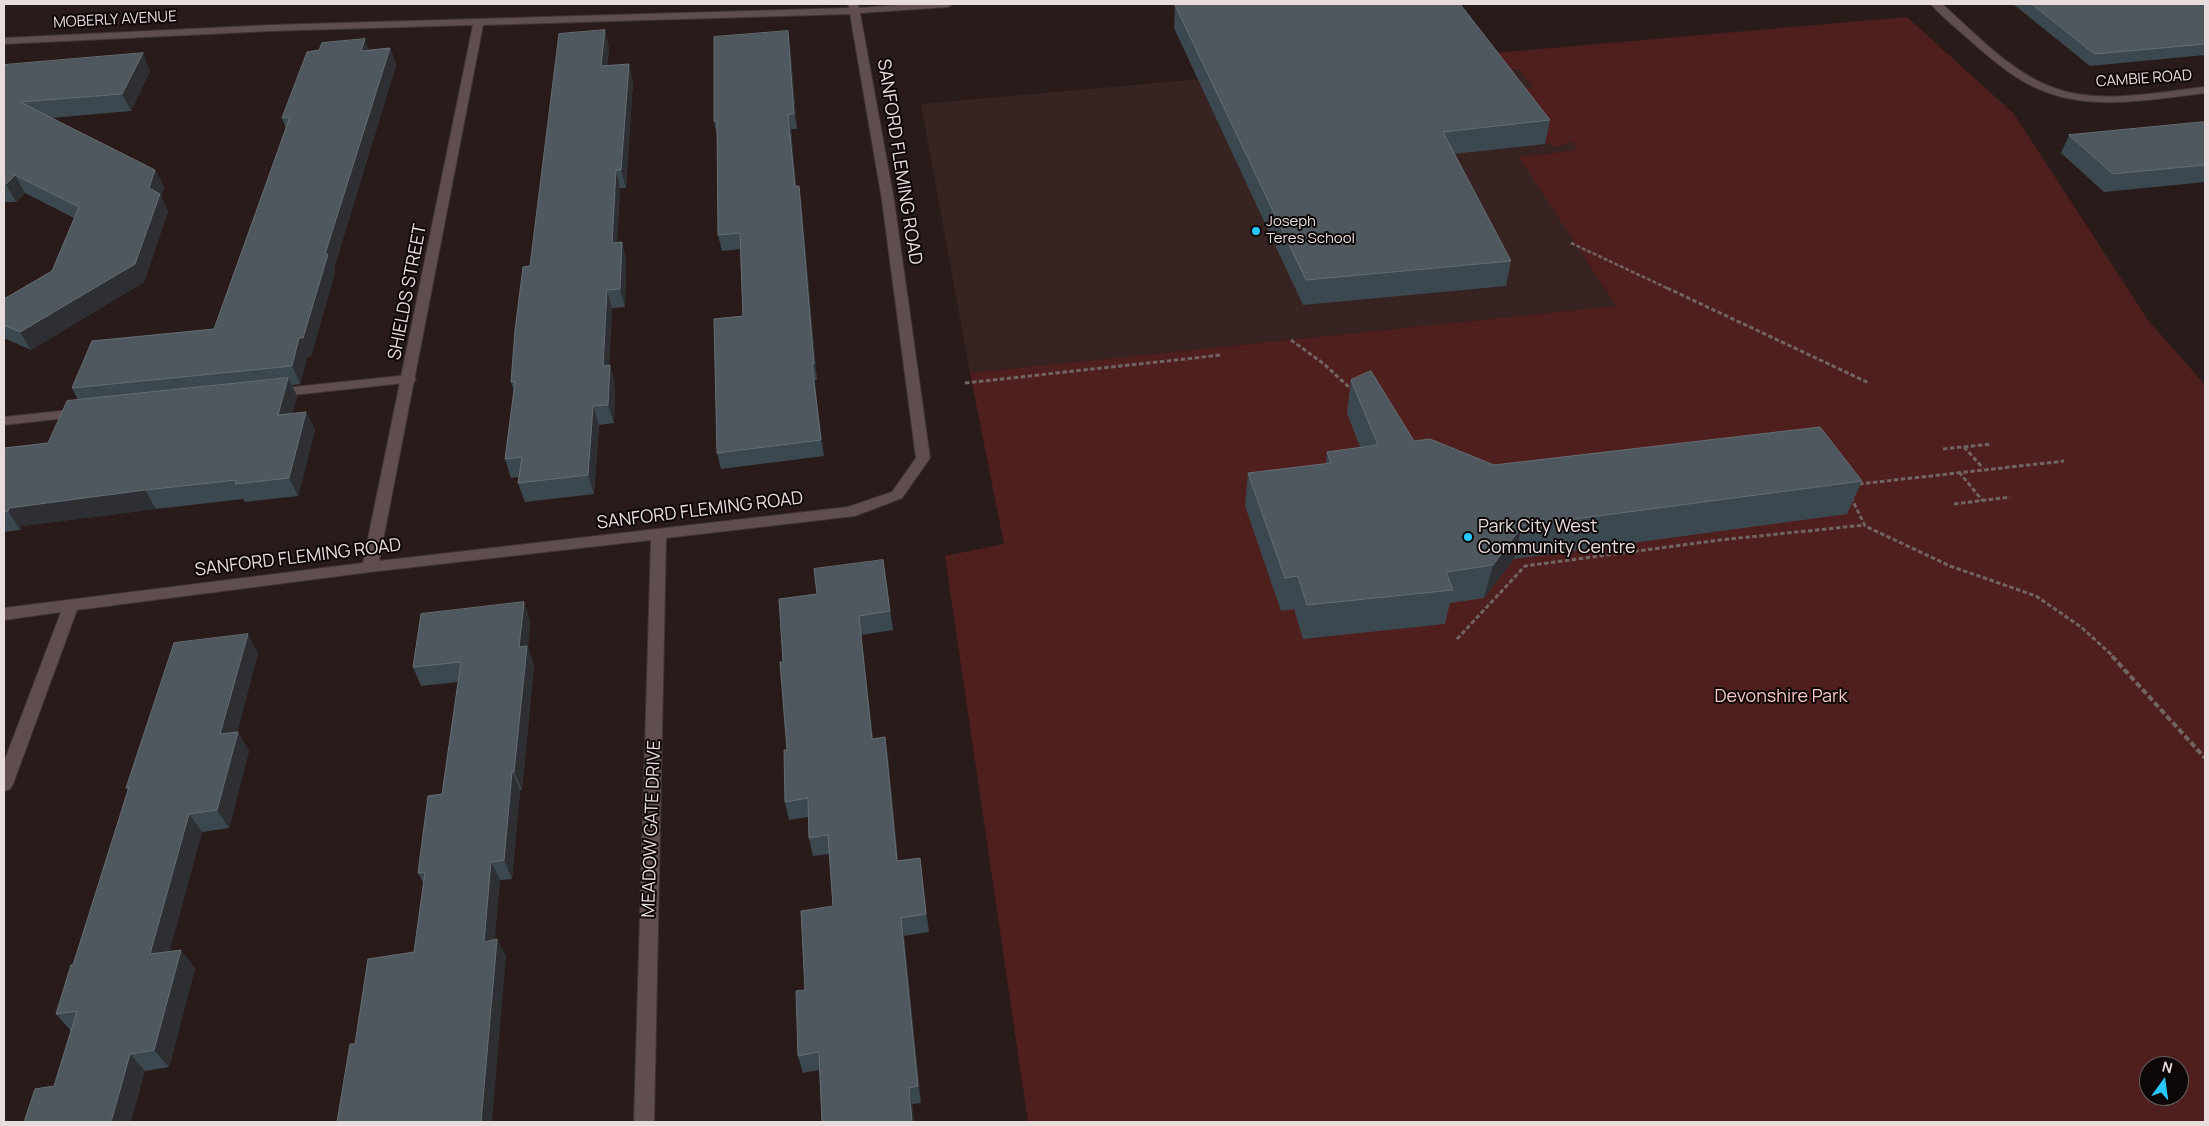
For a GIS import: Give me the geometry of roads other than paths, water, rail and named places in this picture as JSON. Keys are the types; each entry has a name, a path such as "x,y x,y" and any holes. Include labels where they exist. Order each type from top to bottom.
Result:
{"street":[{"name":"MOBERLY AVENUE","path":"4,41 271,28 948,4"},
{"name":"CAMBIE ROAD","path":"1936,4 2013,70 2031,82 2055,92 2084,98 2111,99 2205,90"},
{"name":"SANFORD FLEMING ROAD","path":"4,614 370,567 850,512 897,495 923,458 876,126 853,7"},
{"name":"SHIELDS STREET","path":"370,567 479,22"},
{"path":"261,394 409,379"},
{"path":"4,421 93,412"},
{"name":"MEADOW GATE DRIVE","path":"644,1122 659,535"},
{"path":"4,784 71,606"}],"place":[{"name":"Joseph Teres School","path":"1256,231"},
{"name":"Park City West Community Centre","path":"1468,537"}],"park label":[{"name":"Devonshire Park","path":"1781,697"}]}
